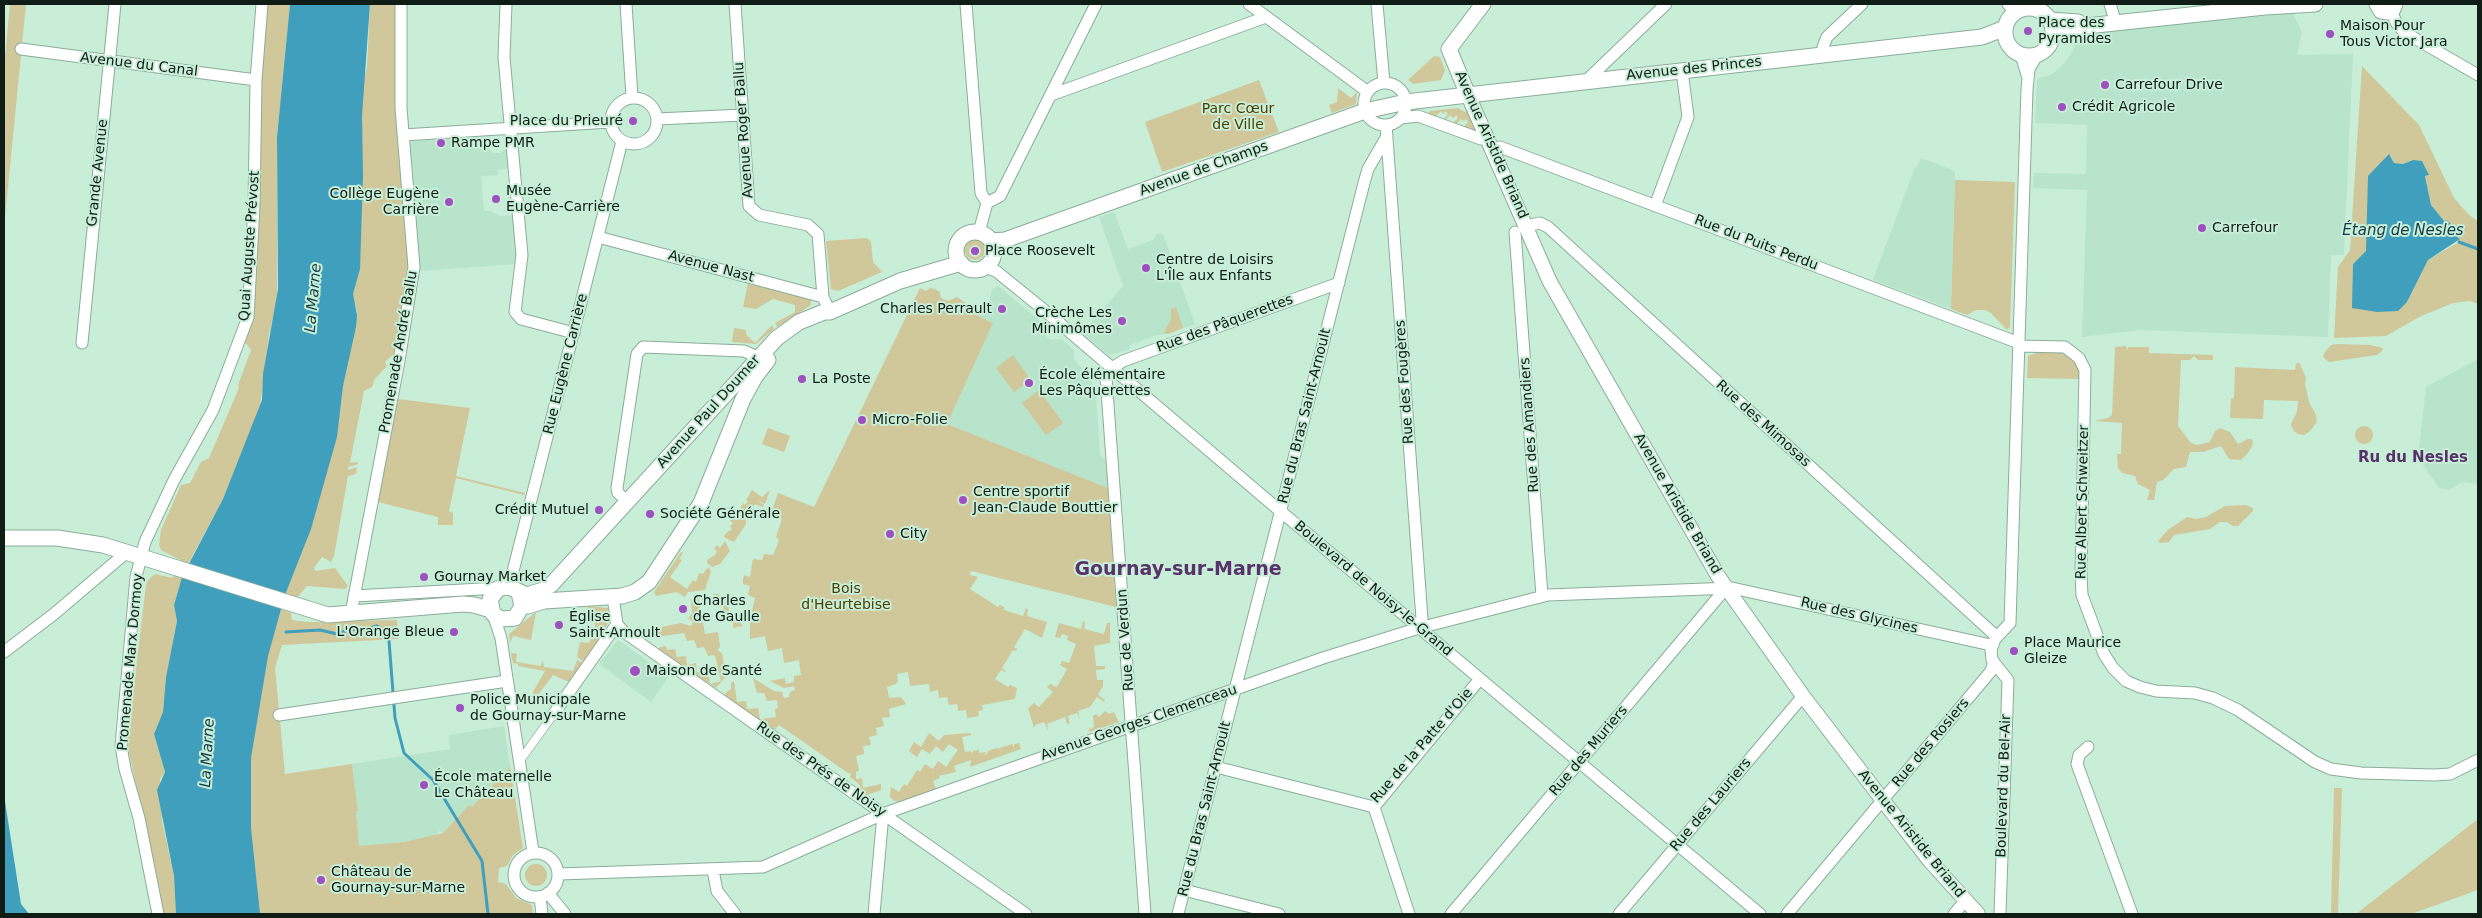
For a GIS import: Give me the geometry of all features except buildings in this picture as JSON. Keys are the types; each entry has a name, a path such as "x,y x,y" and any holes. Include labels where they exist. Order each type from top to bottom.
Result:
{"main road":[{"name":"Avenue Aristide Briand","path":"1468,94 1449,49 1483,4"},
{"path":"2051,20 2076,22 2112,10 2229,4"},
{"path":"2053,36 2051,20 2042,11 2030,6 2011,8 2006,36 2021,55 2037,55 2046,49 2053,36 2077,27 2266,7 2315,4"},
{"name":"Avenue des Princes","path":"1406,102 2006,36"},
{"name":"Avenue de Champs","path":"992,241 1365,111 1406,102"},
{"path":"973,232 992,241 992,260 985,267 975,270 959,258 957,247 963,237 973,232"},
{"path":"4,538 57,538 127,552 293,606 328,615 463,604 474,605 492,612 501,619 516,615 544,600 614,597 635,592 653,578 701,503 735,417 764,358 830,312 900,281 959,258"},
{"name":"Avenue Paul Doumer","path":"314,610 353,602 474,599 505,591 527,595 543,590 551,584 628,502 746,371 764,358"},
{"path":"715,406 726,406 735,417"},
{"path":"492,612 489,605 505,591 523,602 516,615"}],"street":[{"name":"Grande Avenue","path":"82,343 115,4"},
{"name":"Quai Auguste Prévost","path":"127,552 174,480 213,410 248,317 254,205 256,80 262,4"},
{"name":"Promenade André Ballu","path":"353,602 414,267 399,67 401,4"},
{"path":"506,4 504,57 522,255 515,312 521,319 574,333"},
{"path":"626,4 632,97"},
{"name":"Avenue Roger Ballu","path":"735,4 750,206 759,215 808,225 818,234 823,297"},
{"path":"966,4 981,193 987,203 992,241"},
{"path":"987,203 1000,196 1096,4"},
{"path":"1249,4 1368,92"},
{"path":"1377,4 1384,83"},
{"path":"1586,81 1666,4"},
{"path":"1824,55 1824,42 1828,36 1862,4"},
{"path":"2382,6 2404,32 2478,75"},
{"path":"1051,95 1266,17"},
{"name":"Avenue du Canal","path":"22,49 256,80"},
{"path":"1994,662 1991,656 1994,641 2008,628 2010,620 2028,77 2021,55"},
{"path":"2028,77 2037,55"},
{"path":"1655,206 1688,117 1682,71"},
{"path":"1384,83 1396,86 1406,102 1401,118 1386,131 1373,122 1365,111 1364,104 1368,92 1378,84 1384,83"},
{"name":"Avenue Aristide Briand","path":"1468,94 1492,150 1521,229 1535,247 1550,282 1726,588 1883,801 1930,861 1978,914"},
{"path":"632,97 640,98 652,106 657,119 656,126 649,138 636,144 622,141 612,130 610,122 614,108 625,99 632,97"},
{"path":"657,119 743,115"},
{"path":"1401,118 1418,116 1481,139 1486,137"},
{"path":"404,135 610,122"},
{"name":"Rue du Bras Saint-Arnoult","path":"1178,914 1368,169 1386,131"},
{"name":"Rue des Fougères","path":"1386,131 1422,619 1419,628"},
{"name":"Rue Eugène Carrière","path":"505,591 574,333 622,141"},
{"name":"Rue du Puits Perdu","path":"1492,150 1500,147 2019,344"},
{"name":"Rue des Mimosas","path":"1521,229 1540,222 1548,227 1994,641"},
{"name":"Rue des Amandiers","path":"1521,229 1517,254 1542,596"},
{"name":"Avenue Nast","path":"598,237 823,297"},
{"path":"1517,254 1535,247"},
{"name":"Boulevard de Noisy-le-Grand","path":"985,267 993,269 1003,276 1760,914"},
{"name":"Rue des Pâquerettes","path":"1112,368 1123,361 1339,283"},
{"path":"823,297 830,312"},
{"name":"Rue Albert Schweitzer","path":"2019,344 2065,347 2079,358 2085,370 2082,595 2104,654 2113,668 2126,680 2140,688 2156,691 2195,693 2213,698 2238,710 2315,762 2331,769 2434,775 2450,774 2478,760"},
{"path":"628,502 618,493 617,488 636,354 643,347 744,351 764,358"},
{"name":"Rue de Verdun","path":"1112,368 1106,377 1146,914"},
{"path":"746,371 743,384 748,389"},
{"path":"4,652 54,614 127,552"},
{"name":"Promenade Marx Dormoy","path":"127,552 136,577 121,746 141,827 158,914"},
{"name":"Avenue Georges Clemenceau","path":"559,874 763,867 884,814 1323,658 1419,628 1542,596 1726,588"},
{"name":"Rue des Glycines","path":"1726,588 1994,641"},
{"name":"Rue des Muriers","path":"1452,914 1726,588"},
{"path":"519,762 618,624 614,597"},
{"path":"492,612 501,638 533,852"},
{"path":"501,638 504,628 516,615"},
{"name":"Rue des Prés de Noisy","path":"618,624 624,632 1026,914"},
{"name":"Rue des Rosiers","path":"1787,914 1991,671 1994,662"},
{"name":"Boulevard du Bel-Air","path":"1994,662 2008,680 2000,914"},
{"name":"Rue de la Patte d'Oie","path":"1216,766 1374,807 1480,679"},
{"path":"279,715 507,681"},
{"name":"Rue des Lauriers","path":"1619,914 1804,696"},
{"path":"2088,747 2078,756 2077,764 2132,914"},
{"path":"1374,807 1409,914"},
{"path":"874,914 884,814"},
{"path":"533,852 543,853 551,858 559,874 555,886 544,895 529,896 522,892 514,878 517,863 523,857 533,852"},
{"path":"713,870 717,891 735,914"},
{"path":"1184,890 1279,914"},
{"path":"542,914 544,895"},
{"path":"544,895 565,914"},
{"path":"1954,914 1965,901"}],"shaded area":[{"path":"2297,10 2294,16 2302,32 2297,55 2353,54 2344,255 2331,255 2328,337 2140,330 2082,337 2087,190 2033,188 2034,173 2086,174 2087,125 2035,123 2037,79 2052,74 2061,67 2073,51 2078,35"},
{"name":"Collège Eugène Carrière","path":"492,136 487,141 488,148 493,153 501,153 507,147 510,168 498,170 498,175 481,176 484,211 491,211 500,216 515,215 517,264 420,271 410,144 412,141"},
{"path":"1921,158 1955,171 1951,309 1873,280 1915,167 1917,168"},
{"name":"Centre de Loisirs L'Île aux Enfants","path":"1114,212 1128,249 1153,240 1157,233 1163,234 1195,324 1168,334 1157,335 1130,345 1129,350 1109,355 1082,333 1123,286 1099,217"},
{"name":"École élémentaire Les Pâquerettes","path":"998,286 1045,325 1043,332 1050,340 1061,339 1074,350 1074,359 1090,378 1096,392 1100,455 1106,461 1108,488 947,424 993,323 965,309 967,304 987,312 992,289"},
{"path":"2478,359 2478,488 2476,484 2462,482 2449,490 2439,488 2418,457 2426,387"},
{"name":"Maison de Santé","path":"618,640 669,676 651,702 599,664"},
{"name":"École maternelle Le Château","path":"504,726 510,767 472,807 469,805 443,833 439,831 436,836 396,843 359,846 356,811 358,811 352,764 450,749 449,735"}],"green space":[{"path":"10,4 26,4 4,228 4,68"},
{"path":"265,4 290,4 277,137 277,301 269,334 260,407 223,499 188,564 161,550 159,545 161,530 181,485 190,483 201,462 209,458 239,388 238,385 251,350 244,341"},
{"path":"370,4 396,4 398,109 411,268 397,356 391,356 385,362 387,366 375,379 372,387 364,391 350,463 358,462 358,464 348,467 348,470 357,467 356,474 348,476 334,556 331,562 322,557 314,568 316,571 335,568 348,586 345,589 307,586 296,599 285,595 347,362 357,311 352,294 359,271 361,85 367,69"},
{"path":"1434,56 1440,57 1445,70 1441,80 1413,84 1408,80"},
{"path":"2362,66 2419,125 2454,198 2469,215 2478,221 2478,304 2470,301 2453,303 2421,316 2386,336 2334,338 2338,267 2350,250","holes":["2390,155 2394,163 2403,164 2413,160 2428,175 2425,176 2431,205 2445,222 2446,220 2459,242 2428,260 2407,302 2353,264 2366,252"]},
{"name":"Parc Cœur de Ville","path":"1259,80 1279,132 1162,172 1145,122"},
{"path":"1338,88 1351,98 1357,92 1356,104 1332,113 1329,105 1337,102"},
{"path":"1458,108 1465,112 1468,110 1478,133 1463,128 1468,122 1466,119 1464,121 1461,119 1455,125 1452,124 1458,118 1456,115 1453,118 1450,115 1444,122 1442,121 1448,114 1445,111 1443,114 1441,111 1434,118 1428,116 1430,111"},
{"path":"1955,180 2015,182 2010,327 2007,330 1991,313 1985,310 1976,310 1967,315 1951,309"},
{"path":"867,238 871,242 873,262 882,272 838,291 831,289 826,241"},
{"name":"Place Roosevelt","path":"975,240 982,243 985,250 982,257 975,260 968,257 965,250 968,243"},
{"path":"748,283 811,299 811,305 777,327 775,323 795,312 795,305 773,299 756,309 743,307"},
{"name":"Bois d'Heurtebise","path":"920,288 926,291 930,288 935,289 940,292 941,298 948,301 957,297 967,304 966,306 961,303 960,307 993,323 947,424 1108,488 1116,607 971,571 970,575 978,577 970,589 998,607 1000,605 1004,607 1004,610 1023,616 1026,608 1028,609 1027,616 1047,622 1042,638 1025,629 1014,647 1017,649 1016,651 1013,650 1002,668 1006,671 1001,670 995,679 1008,687 1010,685 1017,688 1015,699 982,705 983,710 978,711 979,716 967,718 966,710 958,711 957,704 949,705 947,697 939,698 938,690 930,692 929,684 910,686 908,672 897,674 898,681 896,684 887,687 889,698 901,697 906,704 889,709 890,717 882,718 884,726 876,728 877,735 869,737 871,745 863,746 864,754 856,756 859,771 856,772 856,779 862,778 863,788 881,784 881,790 867,795 861,790 859,784 850,777 851,773 848,773 779,725 774,731 726,697 725,693 731,689 731,683 734,681 737,702 746,701 747,709 758,708 760,719 776,717 777,700 767,701 764,693 757,693 753,678 774,691 782,692 784,698 789,697 790,692 795,690 794,686 784,688 770,681 785,678 786,684 794,682 794,676 801,675 799,660 784,663 782,648 768,651 765,636 750,639 750,620 755,598 748,595 750,586 743,584 744,575 750,577 753,559 762,560 764,554 773,555 776,548 779,539 776,537 782,519 770,516 778,493 814,507"},
{"path":"1176,307 1183,328 1168,334 1164,333 1171,319 1171,309"},
{"path":"772,325 774,329 756,344 732,342 734,328 746,330 746,334 755,343"},
{"path":"2331,345 2370,345 2383,348 2377,355 2329,362 2323,357 2325,352"},
{"path":"2126,346 2127,351 2128,347 2149,347 2149,353 2213,355 2213,360 2198,360 2194,356 2190,360 2181,360 2178,426 2191,443 2197,445 2210,442 2215,431 2220,428 2230,432 2238,444 2252,439 2252,447 2246,455 2241,460 2229,459 2221,446 2203,452 2190,452 2186,467 2174,469 2163,480 2157,482 2154,500 2147,500 2150,490 2138,484 2135,476 2122,473 2118,468 2117,454 2121,454 2122,423 2094,421 2108,418 2112,415 2115,347"},
{"path":"2058,352 2066,355 2076,364 2080,379 2027,378 2028,356 2036,353"},
{"path":"1013,355 1031,380 1014,392 996,368"},
{"path":"2299,362 2306,378 2305,384 2309,402 2316,415 2317,422 2309,432 2304,435 2298,434 2293,430 2291,424 2297,412 2298,401 2264,400 2263,419 2230,418 2231,399 2234,398 2235,367 2295,370 2296,364"},
{"path":"1039,390 1063,423 1046,435 1022,403"},
{"path":"398,399 470,408 456,476 525,493 524,495 456,478 449,511 453,513 453,525 438,525 438,517 378,502"},
{"path":"2364,426 2370,429 2373,435 2370,441 2364,444 2358,441 2355,435 2358,429"},
{"path":"768,428 790,436 784,452 762,444"},
{"path":"752,490 762,497 770,490 765,504 757,500 764,505 763,507 755,504 747,514 740,509 743,503 745,505 748,501 746,500"},
{"path":"2246,505 2253,508 2253,511 2238,526 2233,526 2227,522 2220,522 2210,529 2174,535 2169,542 2160,543 2158,541 2168,530 2187,517 2196,519 2206,517 2225,506"},
{"path":"740,513 746,517 746,524 734,542 724,537 732,529 730,526 733,523 730,521 733,517 736,519"},
{"path":"725,541 730,551 720,564 712,567 707,563 707,560 715,555 717,551 714,549 717,545 720,548"},
{"path":"681,552 683,553 679,559 682,560 670,577 687,589 693,580 696,582 699,573 703,574 708,567 711,571 705,590 688,592 685,597 677,592 656,596 654,592"},
{"path":"155,574 172,578 174,574 182,577 174,605 177,621 166,677 163,712 154,734 165,772 160,779 162,821 174,876 176,914 163,914 159,885 127,745 146,585 148,580"},
{"path":"714,594 718,594 727,602 730,615 736,617 743,626 733,628 733,620 719,623 718,617 725,615 724,609 721,599 715,601"},
{"path":"698,596 705,634 718,632 720,647 717,650 722,653 724,665 727,665 728,674 716,688 658,650 660,647 666,646 667,650 675,649 677,657 686,656 687,665 696,663 697,672 708,670 710,684 721,681 715,655 708,656 704,647 697,648 694,640 687,641 684,633 656,637 654,629 647,630 681,623 691,626 693,622 688,619 692,613 691,600"},
{"path":"588,606 608,608 609,620 605,630 595,627 594,621 586,616"},
{"path":"281,609 291,613 292,620 308,622 397,620 398,639 282,645 275,668 285,774 352,764 358,811 356,811 359,846 404,842 443,833 469,805 472,807 510,767 523,848 513,855 507,866 499,868 498,882 506,884 516,898 532,905 533,914 252,914 237,756"},
{"path":"536,612 531,640 513,636 510,643 509,634"},
{"path":"1083,621 1085,622 1084,629 1104,634 1107,623 1110,623 1110,643 1094,646 1096,666 1105,666 1105,669 1096,670 1097,680 1103,680 1103,686 1098,695 1105,700 1104,702 1097,697 1090,707 1078,711 1080,720 1077,713 1068,716 1070,723 1067,724 1065,717 1047,724 1048,730 1044,722 1035,725 1034,728 1028,708 1034,703 1039,707 1053,692 1047,687 1050,684 1057,687 1067,669 1060,665 1062,661 1069,663 1076,644 1067,640 1068,636 1062,634 1060,638 1055,637 1059,623 1081,629"},
{"path":"593,634 601,636 584,662 577,657 580,642 589,643"},
{"path":"511,653 517,654 516,662 541,666 543,660 544,667 573,671 577,660 583,663 569,682 553,675 537,696 534,697 533,692 545,671 518,666 518,664 513,663"},
{"path":"1105,711 1109,714 1114,712 1119,722 1089,732 1088,730 1094,727 1093,716 1096,714 1099,717"},
{"path":"929,733 939,741 944,735 971,733 971,735 962,737 965,752 971,751 972,755 973,751 979,750 979,753 985,752 986,756 988,751 993,749 999,748 1001,752 1000,748 1012,744 1014,748 1014,744 1019,743 1021,749 970,767 971,760 954,766 956,772 939,776 940,778 933,781 936,789 898,802 893,800 890,797 891,787 899,792 904,784 907,786 917,770 920,772 925,764 933,769 938,761 946,767 958,750 949,744 943,752 936,746 930,754 922,749 917,757 909,751 914,742 921,747"},
{"path":"2334,788 2342,788 2338,914 2331,914"},
{"path":"2478,819 2478,890 2411,914 2356,914"},
{"path":"536,864 544,867 547,875 544,883 536,886 528,883 525,875 528,867"}],"water":[{"name":"La Marne","path":"290,4 370,4 362,116 363,176 360,269 353,294 357,315 356,327 343,386 337,437 311,529 285,595 268,656 251,758 251,828 260,914 176,914 174,876 157,790 165,772 154,734 163,712 166,677 177,621 174,605 182,577 223,499 262,400 263,374 278,289 277,137"},
{"name":"Étang de Nesles","path":"2389,154 2394,163 2403,164 2413,160 2422,161 2429,175 2425,176 2431,205 2445,222 2447,220 2456,230 2460,239 2428,260 2407,302 2398,311 2377,312 2352,308 2353,264 2366,251 2368,176"},
{"path":"4,795 21,904 29,914 4,914"}],"waterway":[{"path":"2459,242 2478,249"},
{"path":"286,632 320,630 337,634 351,629 364,630 377,626 384,631 389,641 395,718 404,753 433,780 482,861 488,914"}],"place":[{"name":"Place des Pyramides","path":"2028,31"},
{"name":"Maison Pour Tous Victor Jara","path":"2330,34"},
{"name":"Carrefour Drive","path":"2105,85"},
{"name":"Crédit Agricole","path":"2062,107"},
{"name":"Place du Prieuré","path":"633,121"},
{"name":"Rampe PMR","path":"441,143"},
{"name":"Musée Eugène-Carrière","path":"496,199"},
{"name":"Collège Eugène Carrière","path":"449,202"},
{"name":"Carrefour","path":"2202,228"},
{"name":"Place Roosevelt","path":"975,251"},
{"name":"Centre de Loisirs L'Île aux Enfants","path":"1146,268"},
{"name":"Charles Perrault","path":"1002,309"},
{"name":"Crèche Les Minimômes","path":"1122,321"},
{"name":"La Poste","path":"802,379"},
{"name":"École élémentaire Les Pâquerettes","path":"1029,383"},
{"name":"Micro-Folie","path":"862,420"},
{"name":"Centre sportif Jean-Claude Bouttier","path":"963,500"},
{"name":"Crédit Mutuel","path":"599,510"},
{"name":"Société Générale","path":"650,514"},
{"name":"City","path":"890,534"},
{"name":"Gournay Market","path":"424,577"},
{"name":"Charles de Gaulle","path":"683,609"},
{"name":"Église Saint-Arnoult","path":"559,625"},
{"name":"L'Orange Bleue","path":"454,632"},
{"name":"Place Maurice Gleize","path":"2014,651"},
{"name":"Maison de Santé","path":"635,671"},
{"name":"Police Municipale de Gournay-sur-Marne","path":"460,708"},
{"name":"École maternelle Le Château","path":"424,785"},
{"name":"Château de Gournay-sur-Marne","path":"321,880"}],"district":[{"name":"Ru du Nesles","path":"2413,458"},
{"name":"Gournay-sur-Marne","path":"1178,570"}]}
